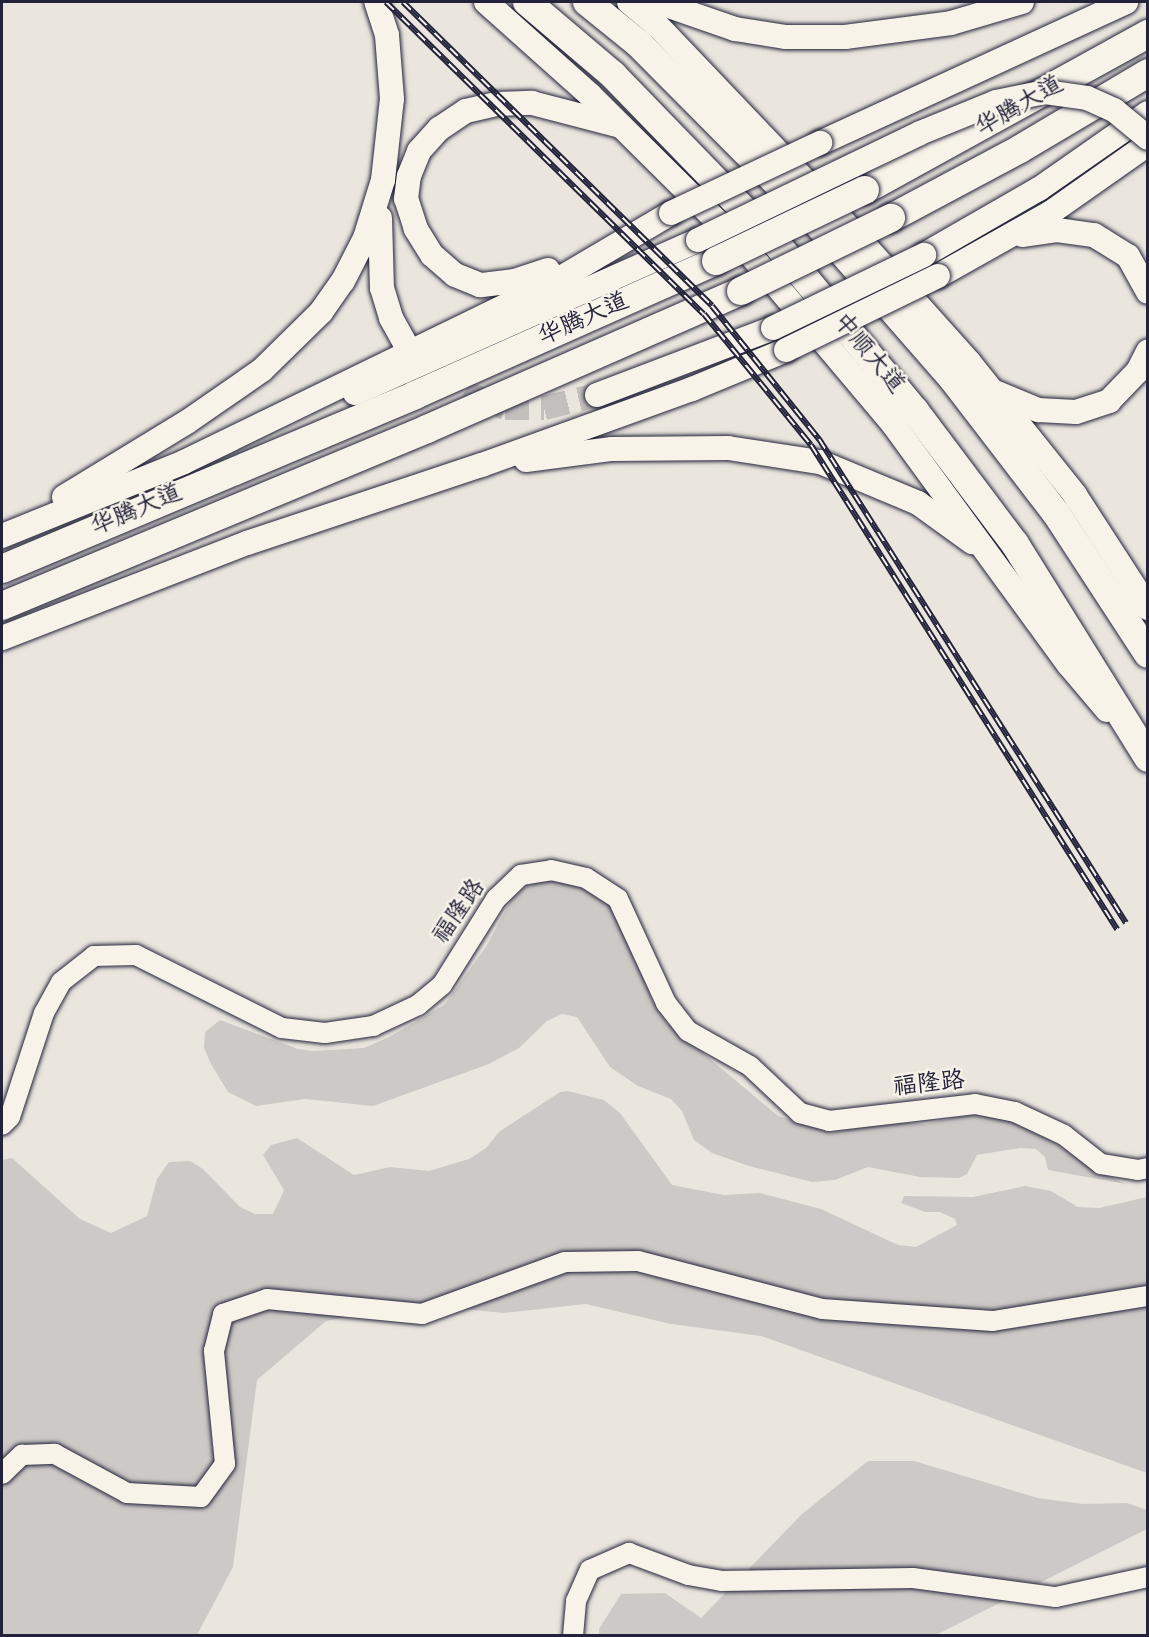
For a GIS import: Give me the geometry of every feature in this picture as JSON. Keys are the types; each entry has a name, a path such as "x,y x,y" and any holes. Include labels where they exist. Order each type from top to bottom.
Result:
{"highway":[{"name":"中顺大道","path":"527,2 613,75 775,242 915,411 1015,544 1147,757"},
{"name":"中顺大道","path":"587,2 639,44 816,222 953,379 1056,513 1148,654"},
{"name":"华腾大道","path":"2,569 415,395 716,261 866,190 1136,41"},
{"name":"华腾大道","path":"2,606 427,429 741,291 891,218 1144,75"}],"main road":[{"path":"376,2 387,35 392,99 378,243 382,288 391,318 405,343"},
{"path":"486,2 621,127 749,253 893,424 994,558 1069,665 1147,757"},
{"path":"629,2 658,26 834,211 992,390 1075,495 1148,608"},
{"path":"657,2 735,29 786,37 845,38 951,23 1023,2"},
{"path":"621,127 532,103 497,104 466,111 439,129 419,151 409,176 406,199 416,229 432,255 454,275 480,285 542,273 1126,2"},
{"path":"2,535 404,374 698,240 920,133 996,102 1045,92 1088,98 1114,110 1148,138"},
{"path":"597,395 773,328 924,255 1039,189 1148,113"},
{"path":"2,638 247,543 482,465 692,389 786,350 938,276 1050,213 1148,144"},
{"path":"2,535 187,422 262,370 295,340 343,281 365,238 383,180"},
{"path":"184,462 564,277 661,218"},
{"path":"1007,237 1058,230 1094,235 1128,256 1148,292"},
{"path":"992,390 1038,410 1076,412 1109,401 1138,371 1148,351"},
{"path":"482,465 624,449 728,448 820,462 918,503 994,558"}],"street":[{"name":"福隆路","path":"4,1117 44,1013 62,982 94,956 136,955 282,1028 325,1034 373,1026 418,1005 442,985 496,899 521,875 551,870 586,878 618,899 666,1003 688,1031 750,1066 800,1113 829,1121 975,1104 1015,1112 1064,1135 1101,1164 1138,1170 1148,1168"},
{"path":"2,1474 22,1455 55,1454 127,1493 201,1497 225,1464 214,1351 223,1314 267,1299 422,1314 565,1262 638,1261 822,1309 993,1321 1148,1296"},
{"path":"573,1635 576,1601 590,1570 629,1553 688,1575 721,1581 913,1578 1056,1597 1148,1577"}],"shaded area":[{"path":"540,881 560,881 585,889 610,906 643,970 651,998 667,1023 778,1116 832,1133 886,1122 926,1124 971,1114 1005,1117 1033,1128 1093,1169 1126,1184 1048,1170 1045,1157 1036,1149 1020,1148 977,1155 967,1174 959,1178 920,1177 868,1167 835,1180 812,1182 749,1166 712,1153 694,1140 682,1111 671,1099 638,1086 610,1067 577,1017 562,1014 547,1021 519,1048 489,1064 373,1106 305,1099 256,1106 228,1092 204,1048 205,1032 220,1020 298,1049 314,1051 364,1048 389,1037 444,1005 486,947 511,900 522,889"},
{"path":"568,1091 604,1100 620,1113 672,1185 724,1195 760,1193 821,1209 898,1245 916,1247 957,1225 955,1219 940,1212 925,1212 901,1203 904,1196 973,1197 1025,1186 1051,1191 1078,1207 1099,1208 1147,1197 1147,1473 761,1336 671,1324 586,1304 503,1313 414,1304 326,1321 257,1380 233,1567 197,1635 2,1635 2,1160 12,1158 80,1219 111,1233 147,1216 157,1179 169,1162 190,1161 203,1169 240,1207 255,1214 273,1214 284,1190 263,1155 271,1145 297,1138 354,1175 390,1167 429,1171 469,1159 486,1148 499,1132 560,1092"},
{"path":"868,1461 914,1461 1038,1498 1083,1504 1127,1503 1147,1510 1147,1529 936,1635 599,1636 599,1629 621,1594 665,1593 701,1618 802,1514"}],"tunnel":[{"path":"434,373 465,393 505,408 544,408 597,395"}],"railway":[{"path":"386,2 704,314 811,445 1117,929"},
{"path":"403,2 712,306 819,439 1126,923"}]}
